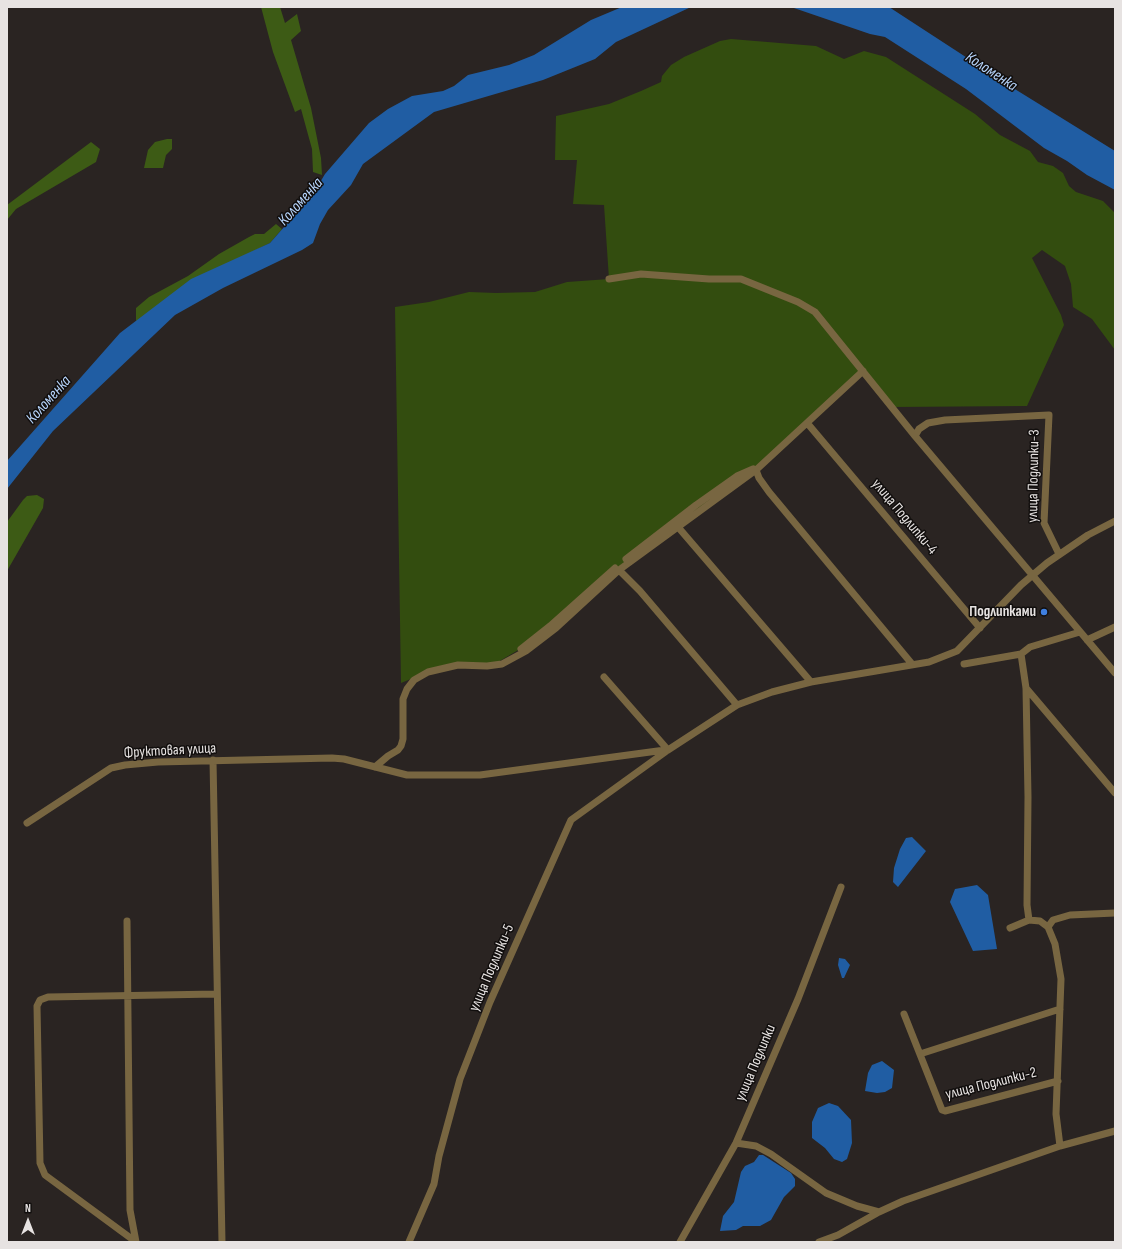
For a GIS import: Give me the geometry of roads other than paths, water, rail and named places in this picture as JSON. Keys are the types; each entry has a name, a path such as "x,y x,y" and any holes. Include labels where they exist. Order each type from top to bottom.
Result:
{"street":[{"path":"609,279 641,274 709,279 741,279 798,302 815,312 915,436 1115,673"},
{"path":"375,767 401,746 403,739 403,699 407,689 414,680 428,672 458,665 487,666 502,664 526,651 556,628 619,570 759,468 808,424 863,371"},
{"name":"улица Подлипки-3","path":"915,436 919,429 928,423 945,420 1049,415 1044,523 1050,539 1059,554"},
{"name":"улица Подлипки-4","path":"808,424 980,628"},
{"path":"502,664 550,626 607,574 670,524 737,476 759,468"},
{"path":"759,468 759,478 769,492 912,664"},
{"path":"604,677 668,750 737,705 772,692 811,682 929,662 957,651 1020,585 1059,554 1115,521"},
{"path":"678,527 811,682"},
{"path":"619,570 640,591 737,705"},
{"path":"1087,640 1115,627"},
{"path":"964,664 1021,654 1030,647 1080,632"},
{"path":"1021,654 1026,688 1028,797 1027,861 1029,920"},
{"path":"1026,688 1115,793"},
{"name":"Фруктовая улица","path":"27,823 112,768 158,762 332,758 407,774 480,775 668,750"},
{"name":"улица Подлипки-5","path":"409,1242 434,1184 439,1156 460,1079 490,1002 571,820 668,750"},
{"path":"213,760 216,994 222,1242"},
{"name":"улица Подлипки","path":"680,1242 736,1143 798,999 841,887"},
{"path":"1010,928 1029,920 1040,921 1048,927 1053,920 1070,915 1115,913"},
{"path":"127,921 130,1210 136,1242"},
{"name":"улица Подлипки-2","path":"1048,927 1055,944 1061,978 1056,1114 1060,1146"},
{"path":"136,1242 45,1175 40,1163 38,1147 37,1006 40,1000 48,997 216,994"},
{"path":"920,1054 1060,1009"},
{"name":"улица Подлипки-2","path":"904,1014 942,1110 945,1111 1058,1081"},
{"path":"818,1242 838,1235 879,1212 903,1201 1060,1146 1115,1131"},
{"path":"736,1143 756,1146 771,1154 826,1193 857,1206 879,1212"}],"water":[{"path":"622,7 691,7 616,42 595,59 543,80 434,112 363,164 351,185 328,210 320,224 313,243 302,250 223,288 175,315 53,431 7,489 7,461 120,333 191,279 270,243 313,194 325,174 369,123 388,109 412,96 443,91 454,86 468,75 509,65 534,55 591,20"},
{"path":"791,7 889,7 1018,91 1115,151 1115,190 1087,175 1067,161 1044,148 966,89 885,37 870,34"},
{"path":"912,837 926,851 898,887 893,882 894,868 900,849 906,838"},
{"path":"977,885 988,895 997,949 973,951 950,902 955,889"},
{"path":"839,958 845,959 850,965 844,978 842,978 838,965"},
{"path":"882,1061 894,1070 892,1088 885,1092 877,1093 865,1091 868,1073 872,1065"},
{"path":"829,1103 838,1106 851,1120 852,1143 847,1159 842,1162 834,1159 825,1148 812,1138 812,1122 818,1108"},
{"path":"759,1155 763,1155 791,1173 795,1179 795,1186 784,1197 771,1220 760,1226 743,1226 736,1230 720,1231 723,1216 734,1202 741,1172 745,1166 754,1162"}],"place":[{"name":"Подлипками","path":"1044,612"}],"water label":[{"name":"Коломенка","path":"991,72"},
{"name":"Коломенка","path":"301,202"},
{"name":"Коломенка","path":"49,400"}]}
